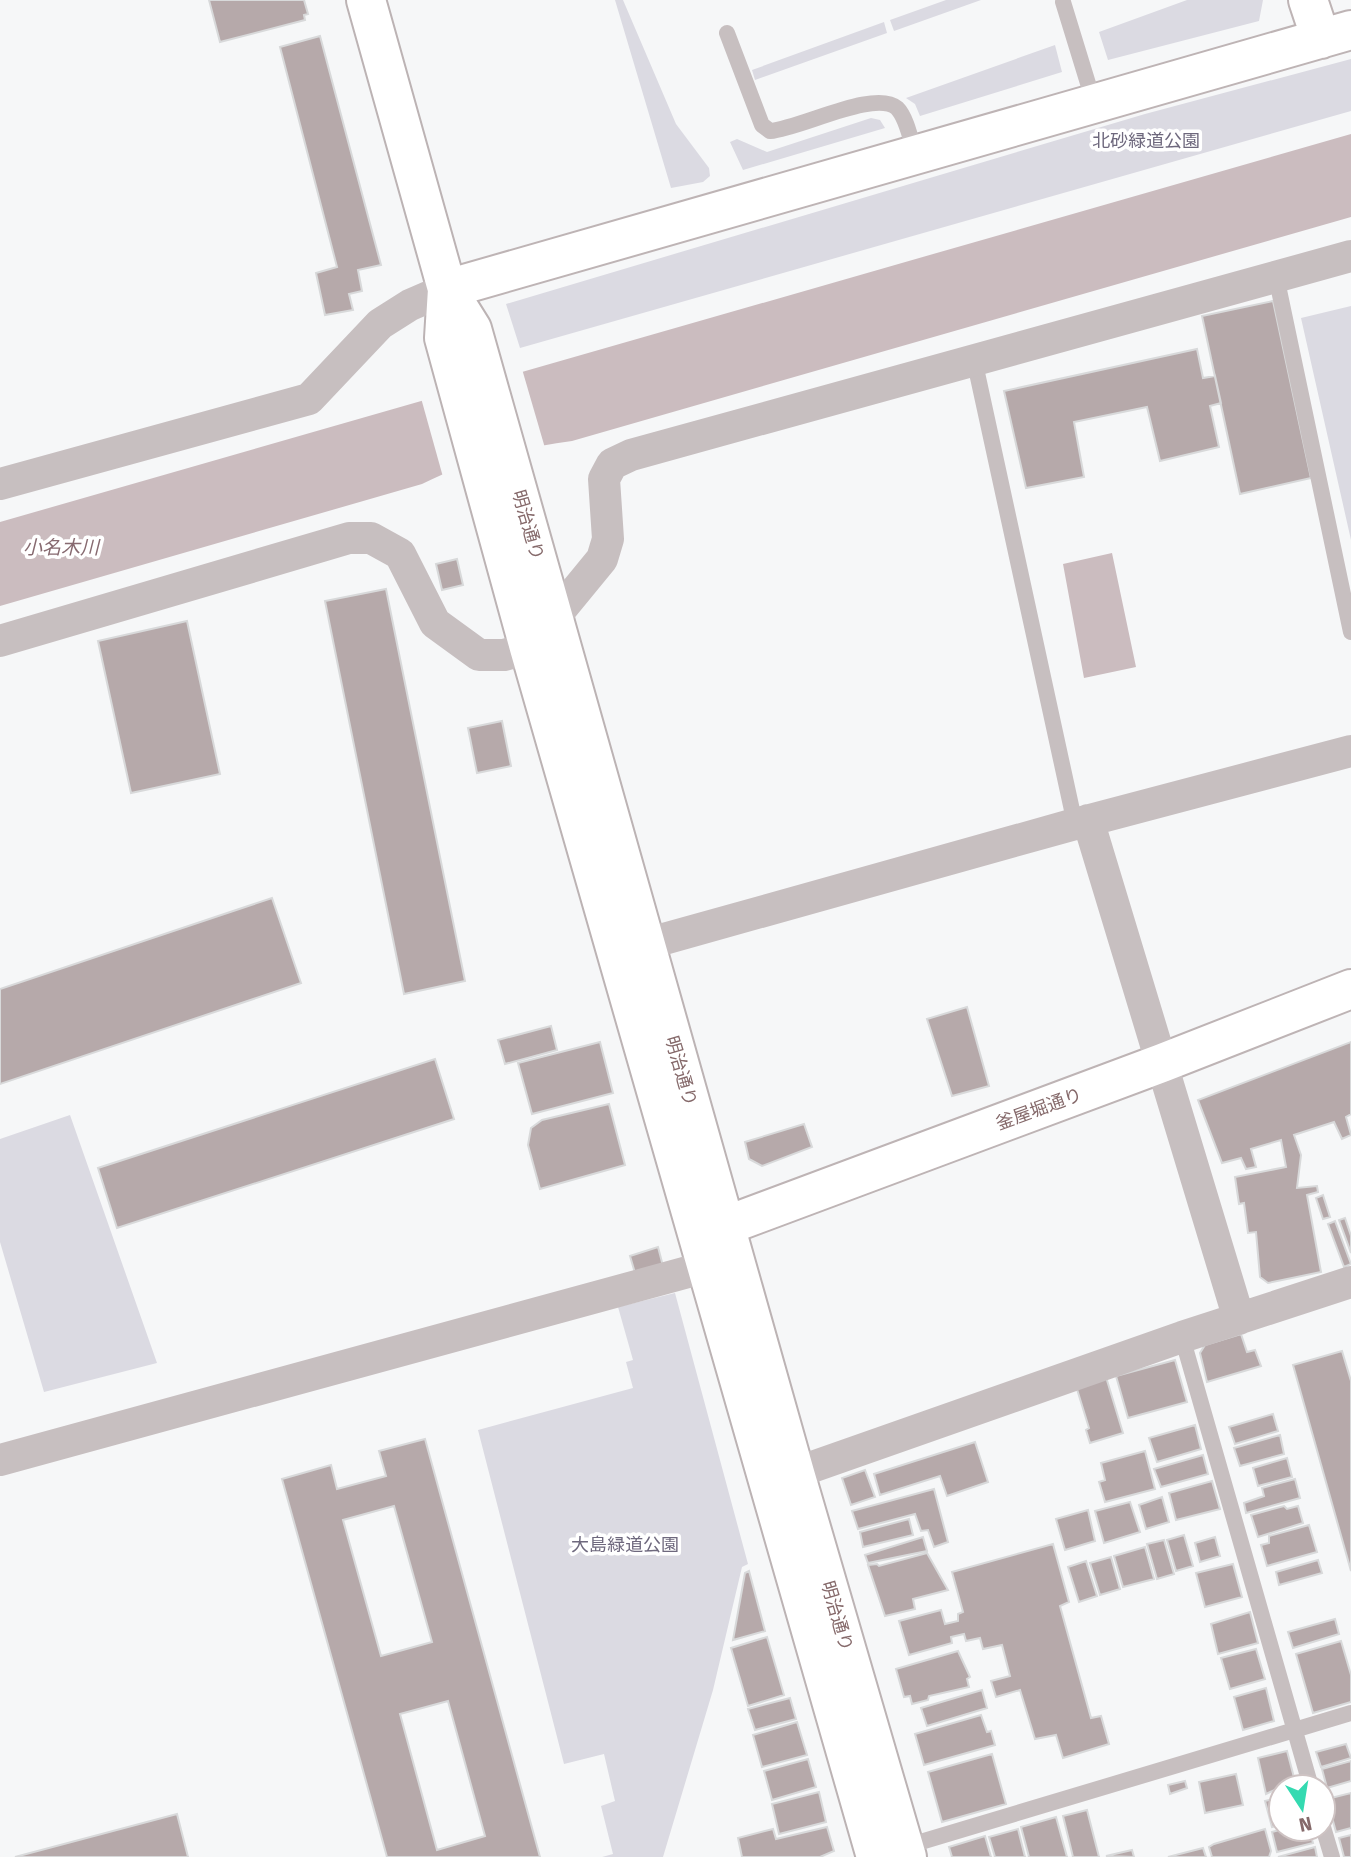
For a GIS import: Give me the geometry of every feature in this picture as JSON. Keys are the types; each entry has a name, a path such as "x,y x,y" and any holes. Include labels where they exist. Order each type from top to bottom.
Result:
{"main road":[{"name":"明治通り","path":"366,0 524,570 529,648 706,1267 897,1854"},
{"path":"447,289 1336,34 1308,0"},
{"name":"明治通り","path":"524,570 553,618 795,1473 897,1854"},
{"name":"釜屋堀通り","path":"725,1226 1162,1063 1351,989"}],"street":[{"path":"0,641 349,538 371,538 400,554 435,624 479,655 504,655 529,648 592,575 602,559 608,539 604,479 612,464 631,455 1351,256"},
{"path":"0,484 309,399 380,324 410,304 447,289"},
{"path":"646,944 1081,822 1351,751"},
{"path":"1081,822 1162,1063 1239,1319"},
{"path":"0,1460 706,1267 725,1226"},
{"path":"795,1473 1182,1337 1351,1282"}],"lane":[{"path":"1063,2 1094,103"},
{"path":"727,33 762,125 770,131 800,126 871,101 886,102 902,115 915,154"},
{"path":"1276,276 1351,632"},
{"path":"975,359 1081,822"},
{"path":"1182,1337 1307,1773"},
{"path":"897,1854 1351,1713"}],"green space":[{"path":"615,0 623,0 676,124 709,168 710,176 703,182 671,188"},
{"path":"946,0 981,0 894,31 890,20"},
{"path":"1187,0 1263,0 1259,21 1108,60 1099,32"},
{"path":"884,22 887,33 755,80 752,70"},
{"path":"1055,45 1062,72 920,116 915,104 906,98"},
{"name":"北砂緑道公園","path":"1351,59 1351,111 520,348 506,304 1145,114"},
{"path":"871,118 880,120 885,128 743,170 730,142 737,139 767,152"},
{"path":"1351,306 1351,540 1301,318"},
{"path":"70,1115 157,1363 44,1392 0,1242 0,1139"},
{"name":"大島緑道公園","path":"675,1293 748,1564 742,1567 713,1690 663,1857 602,1857 613,1854 601,1806 615,1801 604,1754 564,1764 478,1430 633,1388 626,1362 633,1360 618,1307"}],"water":[{"name":"小名木川","path":"1351,134 1351,217 572,441 495,456 422,484 0,606 0,522"},
{"path":"1112,553 1136,667 1084,678 1063,564"}],"pier":[{"path":"522,369 545,448 443,477 421,398"}],"building":[{"path":"209,0 304,0 308,14 304,15 305,20 220,42"},
{"path":"320,36 381,265 358,270 362,291 349,294 353,310 325,315 316,273 337,267 280,47"},
{"path":"1273,301 1311,478 1240,494 1202,316"},
{"path":"1197,349 1203,378 1215,376 1221,403 1210,406 1219,447 1160,461 1147,407 1074,422 1084,477 1026,488 1004,391"},
{"path":"457,559 463,585 442,590 436,564"},
{"path":"386,589 465,981 404,994 325,601"},
{"path":"187,621 220,774 131,793 98,641"},
{"path":"502,721 511,766 477,773 468,728"},
{"path":"272,898 301,983 0,1084 0,989"},
{"path":"967,1007 989,1086 952,1096 927,1019"},
{"path":"551,1026 557,1050 505,1064 498,1040"},
{"path":"600,1042 613,1093 532,1114 518,1063"},
{"path":"1351,1042 1351,1114 1346,1117 1351,1135 1342,1139 1334,1122 1294,1135 1301,1155 1297,1188 1317,1186 1318,1192 1307,1195 1321,1272 1268,1283 1260,1277 1256,1232 1248,1233 1244,1203 1239,1204 1235,1177 1286,1167 1281,1140 1251,1149 1256,1167 1246,1169 1241,1158 1222,1163 1198,1100"},
{"path":"435,1059 454,1119 117,1228 98,1168"},
{"path":"609,1104 625,1165 540,1189 528,1145 531,1128 542,1120"},
{"path":"804,1124 812,1147 762,1166 749,1159 745,1142"},
{"path":"1323,1195 1330,1217 1323,1219 1316,1198"},
{"path":"1345,1218 1351,1236 1351,1253 1339,1220"},
{"path":"1335,1221 1351,1264 1344,1267 1328,1224"},
{"path":"658,1247 663,1266 635,1273 630,1256"},
{"path":"1241,1334 1247,1352 1255,1350 1261,1366 1207,1382 1200,1353 1205,1345"},
{"path":"1342,1351 1351,1381 1351,1571 1293,1365"},
{"path":"1175,1360 1187,1402 1128,1418 1116,1376"},
{"path":"1106,1377 1123,1433 1090,1443 1086,1430 1089,1428 1076,1386"},
{"path":"1273,1414 1278,1431 1235,1444 1229,1427"},
{"path":"1195,1425 1201,1449 1157,1462 1149,1438"},
{"path":"1280,1435 1284,1454 1240,1466 1234,1448"},
{"path":"425,1439 540,1857 387,1857 282,1479 331,1465 337,1489 386,1476 379,1451","holes":["394,1506 432,1642 381,1656 343,1520","448,1701 485,1836 437,1850 400,1714"]},
{"path":"975,1442 988,1482 947,1496 940,1476 880,1495 874,1474"},
{"path":"1145,1451 1155,1489 1105,1502 1099,1482 1105,1480 1101,1463"},
{"path":"1203,1455 1208,1474 1161,1487 1154,1469"},
{"path":"1287,1458 1292,1477 1258,1486 1253,1468"},
{"path":"865,1470 875,1497 851,1505 842,1478"},
{"path":"1295,1479 1300,1498 1246,1513 1244,1503 1264,1496 1262,1488"},
{"path":"1212,1481 1220,1509 1176,1520 1169,1493"},
{"path":"934,1489 948,1542 934,1547 928,1530 921,1531 915,1514 858,1529 852,1511"},
{"path":"1162,1497 1169,1522 1146,1529 1139,1505"},
{"path":"1130,1502 1140,1532 1104,1543 1095,1511"},
{"path":"1284,1506 1287,1509 1298,1506 1303,1523 1258,1537 1251,1515"},
{"path":"1088,1510 1095,1541 1065,1550 1056,1519"},
{"path":"909,1519 913,1535 863,1547 860,1532"},
{"path":"1309,1525 1317,1552 1267,1566 1261,1545 1269,1543 1269,1536"},
{"path":"1184,1535 1193,1566 1176,1571 1167,1540"},
{"path":"923,1537 927,1551 868,1563 865,1555"},
{"path":"1215,1537 1220,1556 1200,1562 1195,1543"},
{"path":"1164,1540 1174,1574 1157,1579 1147,1544"},
{"path":"1053,1544 1069,1602 1060,1606 1091,1718 1101,1716 1109,1744 1063,1758 1056,1735 1035,1739 1020,1690 996,1697 991,1681 1010,1676 1002,1645 983,1649 980,1638 966,1641 964,1634 951,1637 952,1643 909,1655 899,1621 941,1610 945,1624 958,1621 958,1614 963,1612 952,1572"},
{"path":"1145,1547 1154,1579 1123,1587 1114,1556"},
{"path":"927,1553 948,1590 913,1599 915,1609 885,1616 868,1565 879,1566"},
{"path":"1111,1557 1120,1589 1100,1595 1090,1563"},
{"path":"1318,1560 1322,1573 1279,1585 1276,1572"},
{"path":"1086,1561 1097,1596 1079,1602 1068,1567"},
{"path":"1233,1564 1242,1597 1205,1607 1196,1573"},
{"path":"749,1571 765,1631 733,1640 745,1573"},
{"path":"1250,1612 1258,1643 1218,1654 1211,1624"},
{"path":"1335,1619 1339,1634 1293,1648 1288,1632"},
{"path":"767,1637 784,1695 748,1706 731,1648"},
{"path":"1341,1641 1351,1675 1351,1702 1313,1713 1296,1654"},
{"path":"1256,1649 1265,1679 1230,1689 1221,1658"},
{"path":"958,1651 970,1677 967,1679 969,1687 929,1696 928,1700 912,1704 910,1696 904,1697 896,1669"},
{"path":"1266,1688 1274,1721 1243,1730 1234,1697"},
{"path":"982,1690 987,1708 927,1726 921,1708"},
{"path":"790,1698 796,1719 755,1730 748,1709"},
{"path":"981,1715 987,1732 991,1731 995,1745 924,1765 915,1734"},
{"path":"797,1722 807,1755 762,1767 753,1735"},
{"path":"1346,1744 1351,1758 1321,1767 1316,1752"},
{"path":"1287,1751 1293,1773 1267,1773 1266,1794 1258,1758"},
{"path":"992,1754 1006,1804 942,1822 928,1772"},
{"path":"808,1759 816,1787 772,1800 764,1771"},
{"path":"1351,1761 1351,1781 1337,1785 1337,1773 1323,1773 1322,1769"},
{"path":"1236,1774 1243,1805 1205,1813 1199,1782"},
{"path":"1185,1781 1187,1788 1170,1794 1168,1785"},
{"path":"819,1792 826,1822 779,1834 772,1804"},
{"path":"1351,1793 1351,1828 1337,1832 1337,1796"},
{"path":"1087,1810 1099,1857 1073,1857 1063,1816"},
{"path":"177,1814 188,1857 15,1857"},
{"path":"1056,1817 1067,1857 1029,1857 1021,1827"},
{"path":"827,1827 834,1851 820,1857 742,1857 738,1838 773,1829 776,1839"},
{"path":"1018,1829 1025,1857 995,1857 989,1837"},
{"path":"1265,1829 1271,1851 1269,1857 1212,1857 1209,1847"},
{"path":"1351,1835 1351,1857 1344,1857 1339,1838"},
{"path":"985,1836 991,1857 952,1857 949,1847"},
{"path":"1275,1843 1313,1843 1277,1852"},
{"path":"1315,1847 1317,1857 1278,1857"},
{"path":"1203,1848 1206,1857 1168,1857"},
{"path":"1132,1850 1134,1857 1106,1856"}]}
